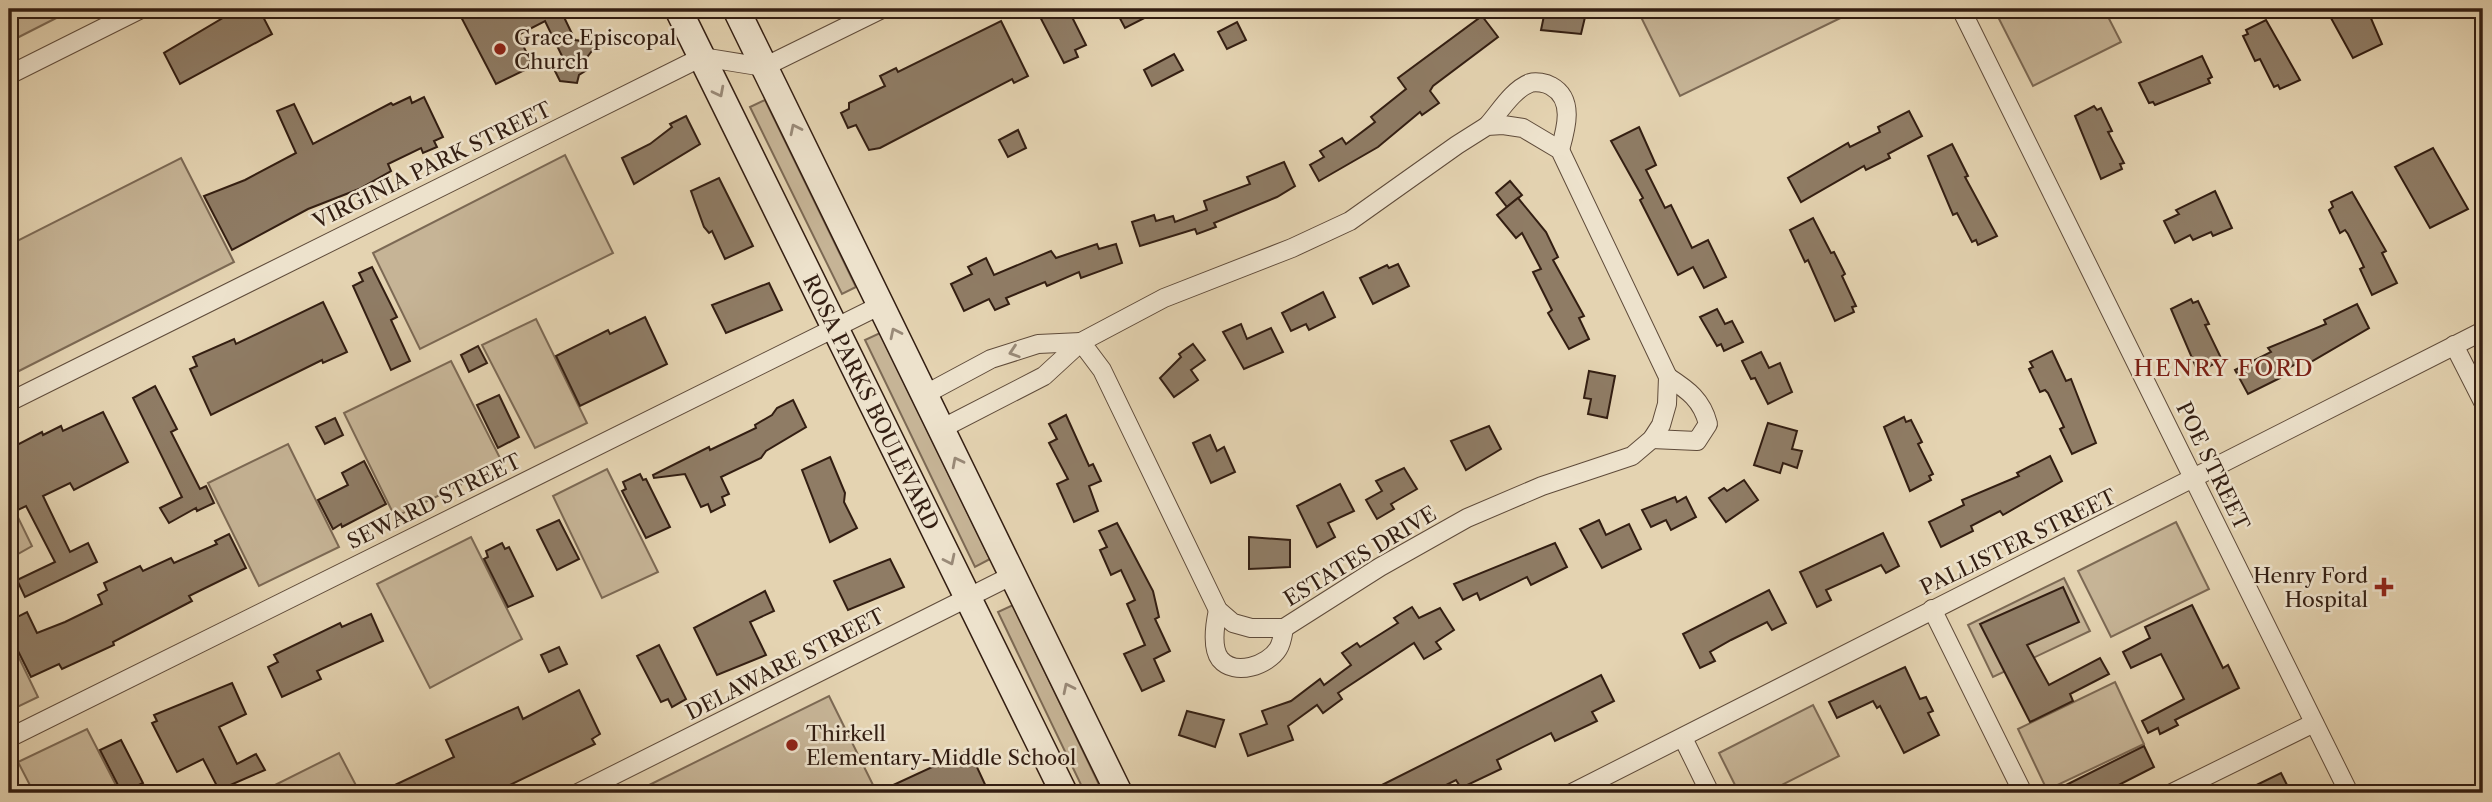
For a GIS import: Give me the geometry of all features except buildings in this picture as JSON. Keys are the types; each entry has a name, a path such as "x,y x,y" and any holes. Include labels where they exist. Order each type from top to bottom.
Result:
{"street":[{"path":"9,75 141,9"},
{"name":"ROSA PARKS BOULEVARD","path":"678,9 1065,793"},
{"path":"736,9 1119,793"},
{"path":"702,57 764,67 882,9"},
{"name":"POE STREET","path":"1961,9 2349,793"},
{"name":"VIRGINIA PARK STREET","path":"9,402 702,57"},
{"path":"941,429 1044,376 1082,342 1164,298 1292,248 1350,221 1487,127 1530,83 1546,83 1561,91 1567,108 1559,150"},
{"path":"1487,127 1523,128 1559,150 1668,377 1667,404 1661,425 1652,439"},
{"name":"SEWARD STREET","path":"9,738 881,305"},
{"name":"PALLISTER STREET","path":"1572,793 1932,609 2194,480 2483,331"},
{"path":"924,395 991,359 1038,344 1082,342"},
{"path":"1082,342 1102,370 1218,610 1216,649 1220,659 1230,666 1245,668 1271,657 1280,647 1284,628"},
{"path":"2454,345 2483,402"},
{"path":"1652,439 1697,441 1708,424 1705,410 1691,391 1668,377"},
{"name":"ESTATES DRIVE","path":"1218,610 1233,623 1251,628 1284,628 1380,567 1467,518 1542,486 1620,462 1652,439"},
{"name":"DELAWARE STREET","path":"578,793 1013,575"},
{"path":"1932,609 2023,793"},
{"path":"2172,793 2314,723"},
{"path":"1683,738 1710,793"}],"shaded area":[{"path":"9,9 74,9 9,42"},
{"path":"1637,9 1859,9 1680,96"},
{"path":"1994,9 2104,9 2121,42 2033,86"},
{"path":"765,100 856,287 842,294 750,107"},
{"path":"565,155 613,253 420,349 373,253"},
{"path":"181,158 234,262 9,376 9,245"},
{"path":"536,319 587,423 535,448 482,345"},
{"path":"880,333 990,559 975,567 865,340"},
{"path":"451,361 503,464 395,517 344,413"},
{"path":"288,444 339,547 259,586 208,483"},
{"path":"607,469 658,572 602,598 553,496"},
{"path":"9,499 32,546 9,559"},
{"path":"2176,522 2209,589 2111,637 2078,571"},
{"path":"471,537 522,639 430,688 377,584"},
{"path":"2064,578 2090,631 1993,677 1968,625"},
{"path":"1013,605 1103,793 1085,793 998,612"},
{"path":"9,637 38,697 9,711"},
{"path":"2115,682 2144,744 2047,790 2018,729"},
{"name":"Thirkell Elementary-Middle School","path":"829,696 877,793 633,793"},
{"path":"1813,705 1839,756 1766,793 1739,793 1719,753"},
{"path":"87,729 120,793 34,793 18,762"},
{"path":"339,753 360,793 259,793"}],"place":[{"name":"Grace Episcopal Church","path":"500,49"},
{"name":"Henry Ford Hospital","path":"2384,587"},
{"name":"Thirkell Elementary-Middle School","path":"792,745"}],"district":[{"name":"HENRY FORD","path":"2224,368"}]}
